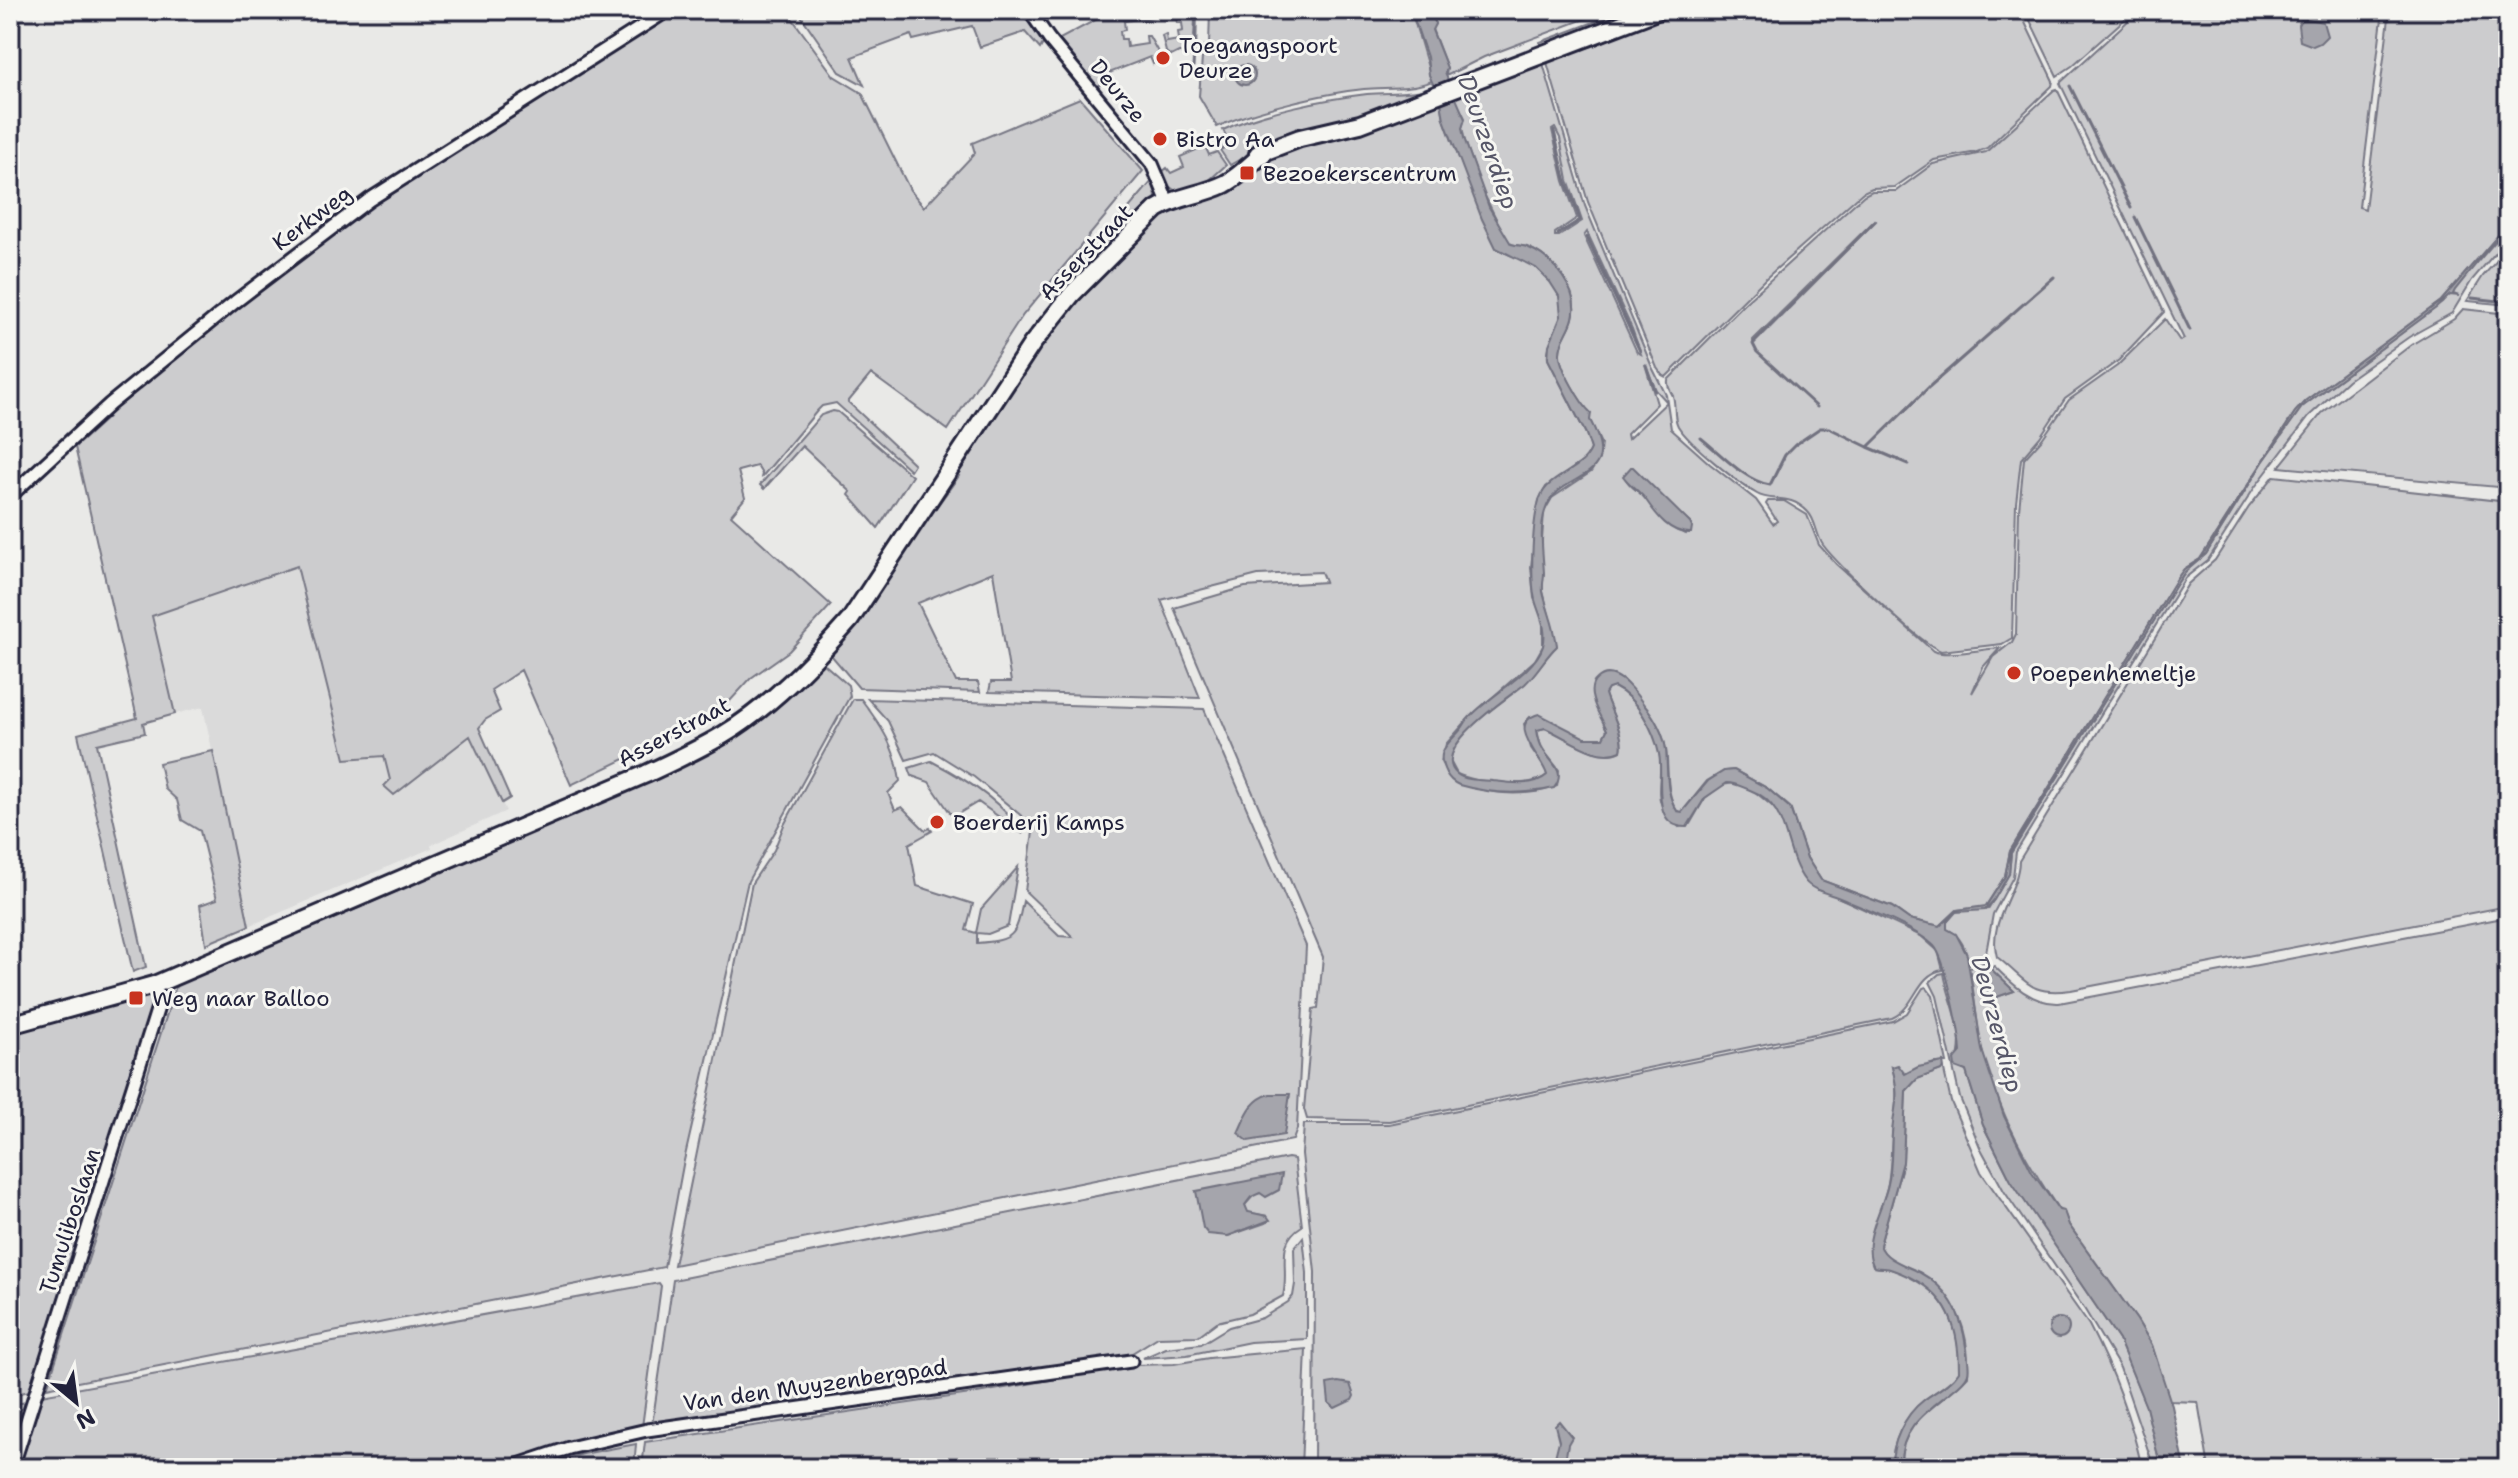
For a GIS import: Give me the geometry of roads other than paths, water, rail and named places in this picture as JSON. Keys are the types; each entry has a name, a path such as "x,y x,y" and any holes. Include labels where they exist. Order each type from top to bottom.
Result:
{"main road":[{"name":"Asserstraat","path":"10,1025 154,985 646,774 724,734 747,718 822,652 850,620 1032,344 1072,294 1157,209 1168,202 1203,192 1245,159 1300,138 1360,124 1659,10"}],"street":[{"name":"Kerkweg","path":"10,496 121,395 235,302 369,200 668,10"},
{"name":"Deurze","path":"1029,10 1049,39 1152,164 1168,202"},
{"name":"Tumuliboslaan","path":"12,1468 158,1007 159,999 154,985"},
{"name":"Van den Muyzenbergpad","path":"509,1468 569,1448 647,1430 1131,1361"}],"waterway":[{"path":"1193,68 1196,10"},
{"path":"2070,86 2131,208"},
{"path":"1554,131 1565,178 1580,220 1558,234"},
{"path":"2135,217 2190,330"},
{"path":"1817,407 1757,352 1753,344 1875,221"},
{"path":"1587,237 1640,351"},
{"path":"1701,438 1742,472 1770,485 1785,455 1820,428 1829,428 1868,447 1929,387 2054,277"},
{"path":"2472,298 2508,302"},
{"path":"1646,365 1655,391"},
{"path":"1868,447 1908,464"}],"place":[{"name":"Toegangspoort Deurze","path":"1163,58"},
{"name":"Bistro Aa","path":"1160,139"},
{"name":"Bezoekerscentrum","path":"1247,173"},
{"name":"Poepenhemeltje","path":"2014,673"},
{"name":"Boerderij Kamps","path":"937,822"},
{"name":"Weg naar Balloo","path":"136,998"}],"water label":[{"name":"Deurzerdiep","path":"1488,142"},
{"name":"Deurzerdiep","path":"1997,1024"}]}
